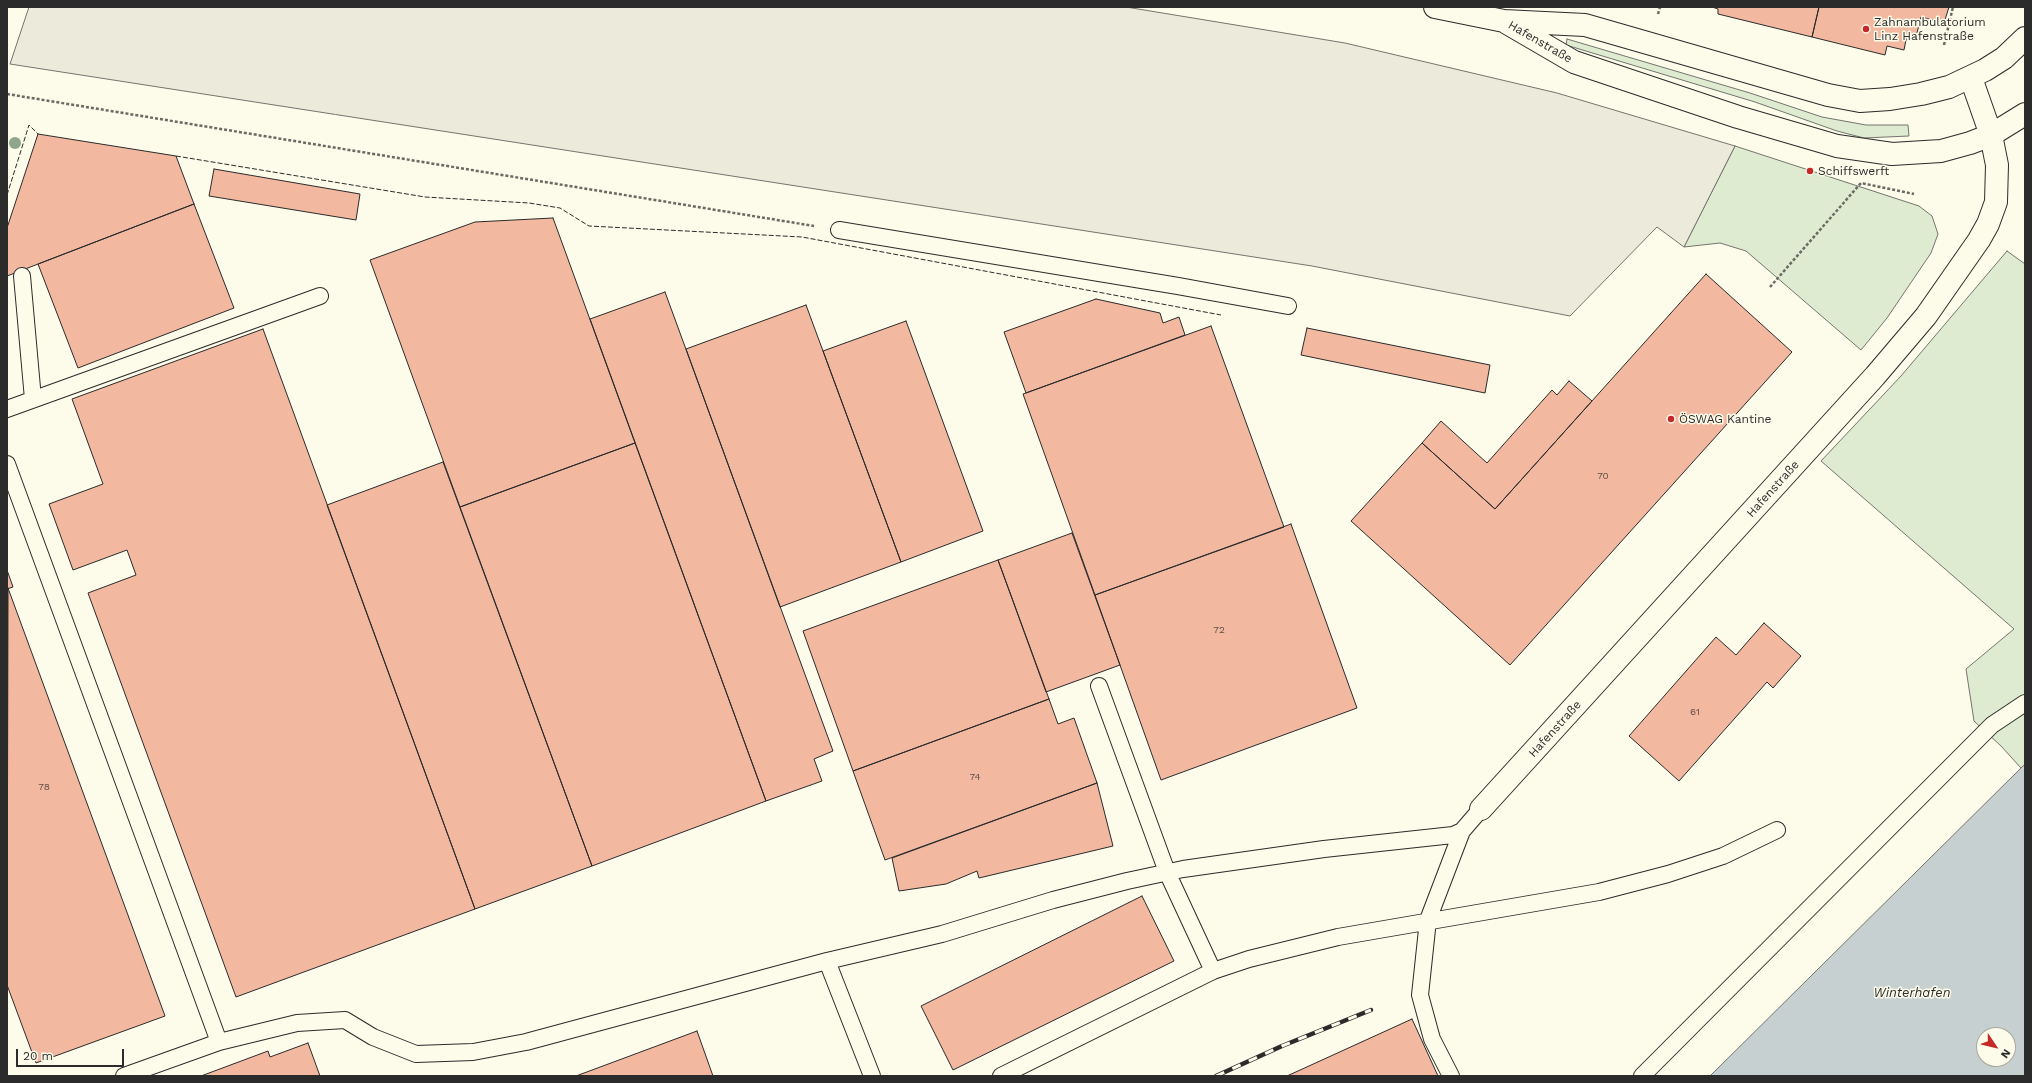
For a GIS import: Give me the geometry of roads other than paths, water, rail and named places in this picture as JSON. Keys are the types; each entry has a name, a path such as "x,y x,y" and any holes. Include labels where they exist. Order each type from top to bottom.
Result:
{"main road":[{"path":"1435,7 1505,14"},
{"name":"Hafenstraße","path":"1505,14 1585,25 1828,95 1860,101 1890,99 1921,94 1949,87 1971,78 2004,58 2025,38"},
{"name":"Hafenstraße","path":"1505,14 1574,62 1738,117 1837,146 1892,154 1941,151 1970,143 1992,134 2025,114"},
{"name":"Hafenstraße","path":"1482,809 1875,376 1926,316 1979,240 1993,214 1997,187 1997,165 1992,134 1971,78"}],"lane":[{"path":"839,230 1178,286 1288,306"},
{"path":"22,276 32,399"},
{"path":"7,409 320,296"},
{"path":"7,464 219,1042"},
{"path":"1099,686 1167,872 1214,971"},
{"path":"1642,1076 1992,725 2025,703"},
{"path":"1451,1076 1432,1039 1420,995 1428,920 1462,831 1482,809"},
{"path":"1001,1076 1214,971 1277,951 1338,937 1428,920 1600,892 1668,874 1722,856 1777,830"},
{"path":"124,1076 219,1042 297,1023 345,1020 372,1037 416,1054 473,1052 526,1042 827,961 942,934 1053,900 1167,872 1324,849 1442,836 1462,831"},
{"path":"827,961 872,1076"}],"water":[{"name":"Winterhafen","path":"2025,764 2025,1076 1710,1076"}],"railway":[{"path":"1216,1076 1282,1046 1371,1010"}],"place":[{"name":"Zahnambulatorium Linz Hafenstraße","path":"1866,29"},
{"name":"Schiffswerft","path":"1810,171"},
{"name":"ÖSWAG Kantine","path":"1671,419"}]}
